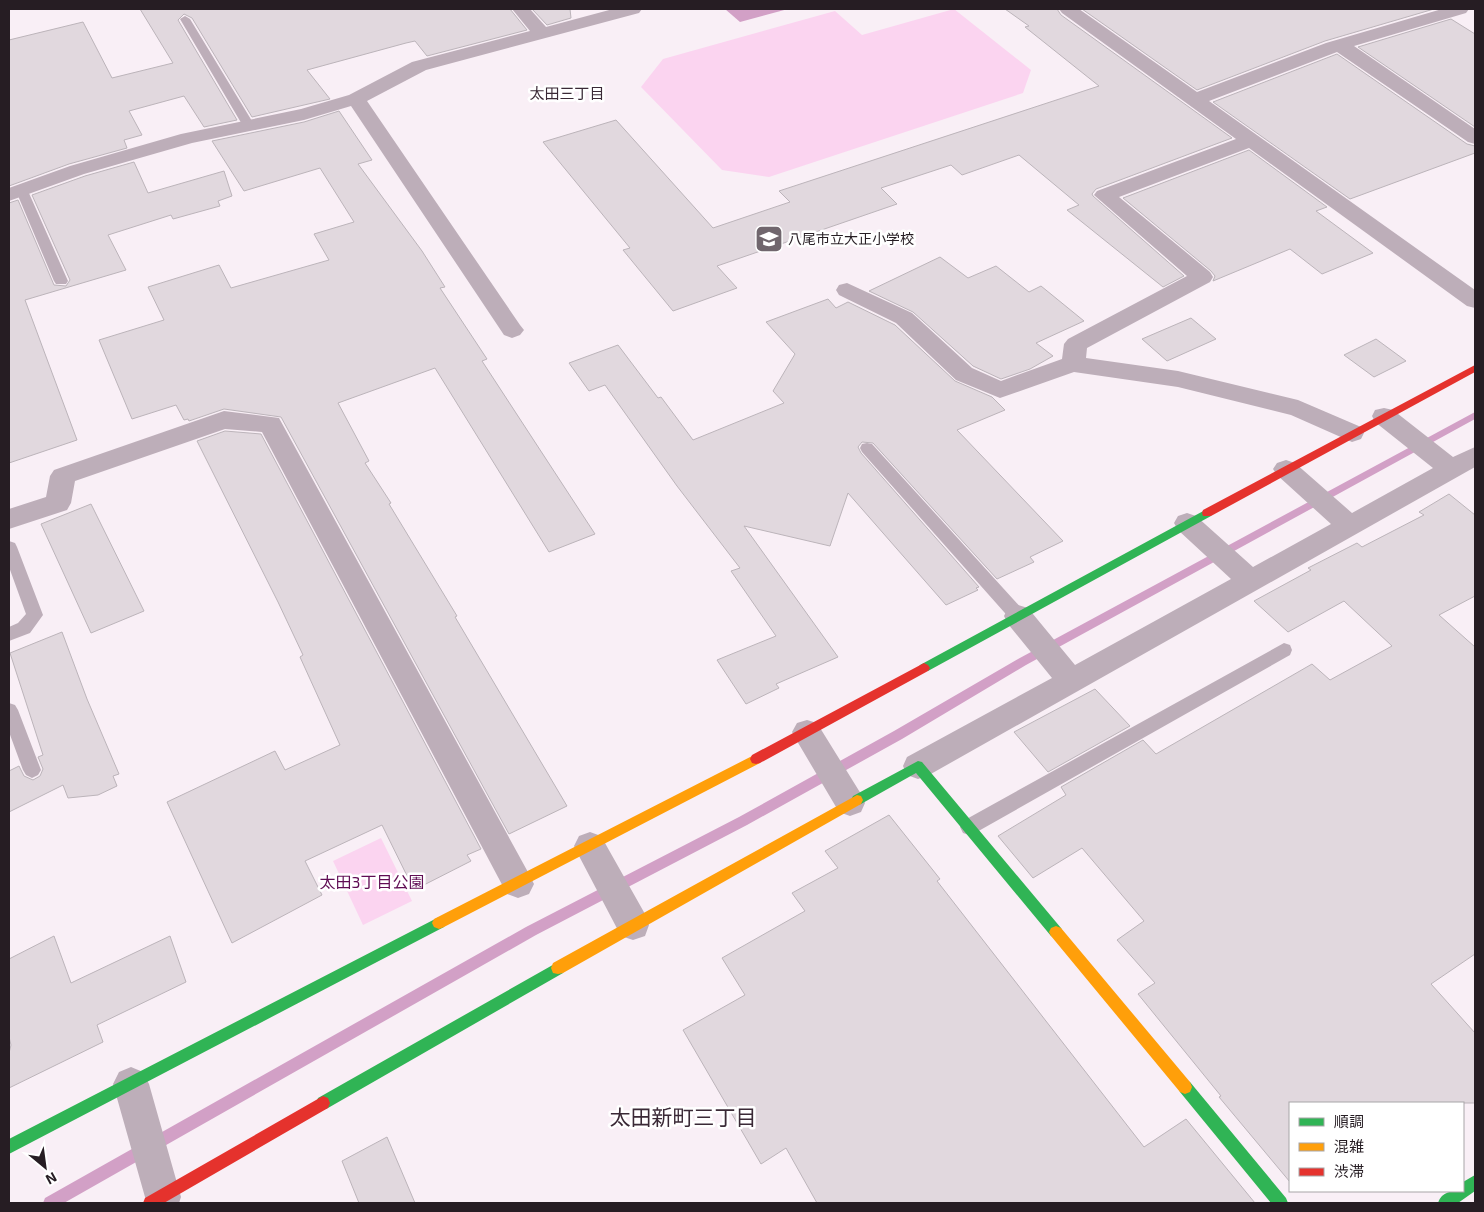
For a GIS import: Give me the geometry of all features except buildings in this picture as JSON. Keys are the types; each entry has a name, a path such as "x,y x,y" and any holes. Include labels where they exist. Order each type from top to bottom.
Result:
{"street":[{"path":"521,9 542,34"},
{"path":"15,193 76,170 188,138 304,114 356,99 420,66 633,9"},
{"path":"1068,9 1475,301"},
{"path":"1195,100 1340,45 1460,9"},
{"path":"1340,45 1475,138"},
{"path":"356,99 512,330"},
{"path":"1073,364 1076,344 1202,277 1104,195 1250,141"},
{"path":"847,290 904,318 964,374 1000,390 1073,364 1178,379 1298,408 1352,433"},
{"path":"9,1147 518,884 807,732 1352,433 1475,369"},
{"path":"1384,416 1452,469"},
{"path":"9,519 58,502 63,476 224,420 270,424 518,884"},
{"path":"131,1084 144,1130 156,1200 633,925 1475,456"},
{"path":"1286,469 1350,526"},
{"path":"1187,523 1251,581"},
{"path":"1018,616 1071,681"},
{"path":"807,732 850,803"},
{"path":"918,766 1281,1203"},
{"path":"590,846 633,925"},
{"path":"1464,1190 1475,1182"},
{"path":"1446,1203 1461,1192"}],"lane":[{"path":"185,20 249,126"},
{"path":"15,193 60,280"},
{"path":"867,448 1018,616"},
{"path":"9,547 35,615 24,628 9,634"},
{"path":"969,827 1284,650"},
{"path":"9,710 32,770"}],"green space":[{"path":"954,9 1031,70 1023,93 769,177 722,170 641,87 663,59 835,11 862,35"},
{"name":"太田3丁目公園","path":"381,838 412,901 363,925 333,861"}],"shaded area":[{"path":"725,9 788,9 740,22"}],"waterway":[{"path":"50,1203 531,931 743,821 898,735 1022,662 1475,415"}],"traffic: fast":[{"path":"924,668 1207,513"},
{"path":"857,800 918,766 1056,932"},
{"path":"9,1147 439,923"},
{"path":"323,1103 558,968"},
{"path":"1185,1087 1281,1203"},
{"path":"1464,1190 1475,1182"},
{"path":"1445,1203 1461,1192"}],"traffic: slow":[{"path":"439,923 756,759"},
{"path":"558,968 857,800"},
{"path":"1056,932 1185,1087"}],"traffic: jam":[{"path":"1207,513 1475,368"},
{"path":"756,759 924,668"},
{"path":"150,1203 323,1103"}],"place":[{"name":"八尾市立大正小学校","path":"769,239"}],"district":[{"name":"太田三丁目","path":"567,94"},
{"name":"太田新町三丁目","path":"683,1118"}]}
